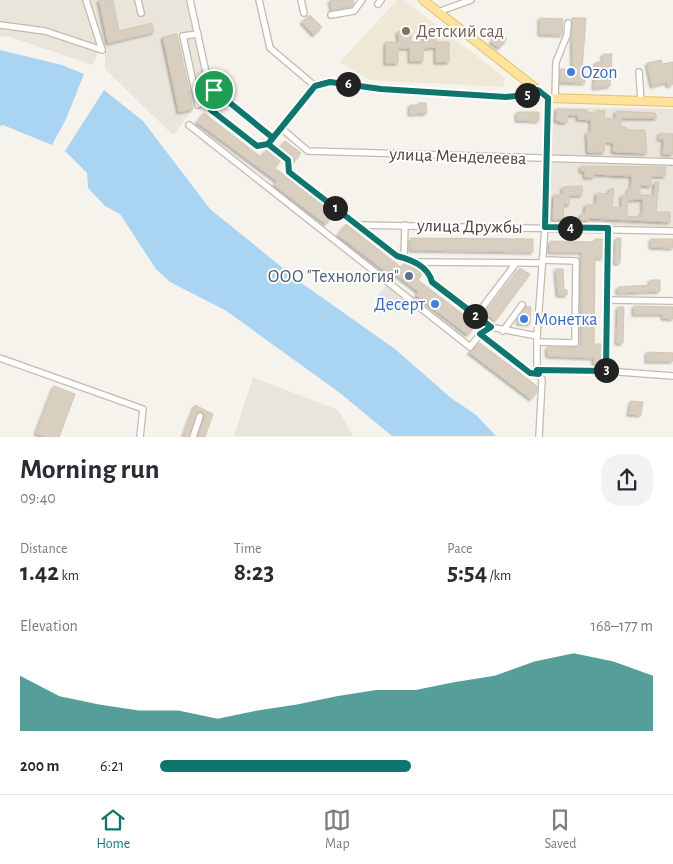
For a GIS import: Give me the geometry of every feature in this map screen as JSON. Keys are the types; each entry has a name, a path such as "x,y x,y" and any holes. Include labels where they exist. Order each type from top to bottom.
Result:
{"main road":[{"path":"423,0 538,90 552,98 673,102"}],"street":[{"path":"0,25 46,31 102,50 87,0"},
{"path":"138,0 141,13"},
{"path":"190,0 209,86 273,138"},
{"path":"258,0 270,48 315,86"},
{"path":"302,0 304,13"},
{"path":"330,15 354,12 362,0"},
{"path":"438,12 471,0"},
{"path":"539,436 542,380 538,372 537,336 545,227 546,159 556,62 567,35 568,23"},
{"path":"198,34 183,36 198,105"},
{"path":"639,72 641,101"},
{"path":"214,90 211,110 257,146 268,144 315,86 330,82 381,89 506,97 526,95 538,90"},
{"path":"189,125 470,347 480,334 491,327"},
{"name":"улица Менделеева","path":"281,128 308,151 673,162"},
{"path":"268,144 288,160 289,172 397,256 415,262 430,273 432,282 491,327 502,331 537,336"},
{"name":"улица Дружбы","path":"357,225 608,228 673,231"},
{"path":"404,258 405,225"},
{"path":"606,371 608,228"},
{"path":"415,262 516,264 576,261 575,343 537,342"},
{"path":"476,316 516,264"},
{"path":"606,300 673,301"},
{"path":"502,331 522,305"},
{"path":"480,334 530,373 606,371 673,376"},
{"path":"0,358 143,409 140,436"},
{"path":"193,436 200,416"}],"shaded area":[{"path":"0,0 83,0 98,52 93,65 7,36 0,37"},
{"path":"89,0 186,0 207,91 173,135 105,69 105,49"},
{"name":"Детский сад","path":"397,0 404,0 505,78 503,87 369,80 340,62"},
{"path":"556,107 673,109 673,159 555,155 552,153 553,109"},
{"path":"554,162 673,164 673,227 553,224 549,222 550,166"},
{"path":"387,284 406,299 396,313 376,298"},
{"path":"253,377 338,410 353,436 234,436"}],"water":[{"path":"0,50 62,65 84,74 66,119 52,145 3,125 0,126"},
{"path":"104,90 143,121 210,209 300,282 395,349 451,398 476,415 496,436 392,436 340,393 225,310 170,282 156,269 120,214 105,206 88,188 87,173 65,151"}],"building":[{"path":"99,0 113,0 119,31 152,23 154,32 108,43"},
{"path":"330,0 353,0 354,4 332,10"},
{"path":"310,15 322,27 314,35 302,22"},
{"path":"540,18 563,19 562,35 540,34"},
{"path":"572,18 586,18 582,70 585,70 585,83 560,82 560,69 573,70"},
{"path":"398,31 411,31 411,42 424,42 424,31 436,31 436,42 449,42 449,62 436,62 436,47 423,48 423,61 410,61 410,48 398,48 398,63 386,63 386,42 399,42"},
{"path":"498,32 507,39 499,48 491,42"},
{"path":"177,34 193,109 179,112 163,37"},
{"path":"603,54 612,54 610,86 594,88 596,62 603,62"},
{"path":"661,60 662,64 673,62 673,84 668,86 667,82 652,86 647,63"},
{"path":"419,103 426,103 427,113 410,114 410,105 419,105"},
{"path":"557,109 587,110 587,112 597,113 597,110 605,111 604,118 616,119 616,111 655,113 657,118 621,118 621,127 626,127 626,130 645,130 647,153 613,151 614,143 605,142 604,152 588,152 587,132 591,132 591,120 578,119 578,115 567,115 567,122 561,122 556,120"},
{"path":"517,112 539,112 539,121 517,120"},
{"path":"204,113 261,157 266,150 281,160 275,168 334,214 326,224 274,185 277,181 197,122"},
{"path":"660,133 673,134 673,154 663,154 664,139 659,139"},
{"path":"285,141 301,153 294,162 280,148"},
{"path":"581,166 666,167 665,176 651,176 651,186 640,185 640,195 654,195 655,182 659,182 656,212 670,212 670,222 589,218 589,220 581,220 581,214 585,214 586,205 596,205 597,193 609,194 610,189 614,189 612,207 622,207 622,195 627,195 629,188 631,188 632,176 594,174 594,177 585,177 585,171 581,171","holes":["643,199 643,213 641,213 641,217 627,216 627,200"]},
{"path":"582,186 582,195 569,195 569,205 564,204 563,219 553,220 554,195 563,195 563,187"},
{"path":"346,224 402,268 405,263 420,271 422,274 418,280 476,324 468,335 416,295 419,292 390,270 388,273 338,235"},
{"path":"411,238 533,239 533,252 411,250"},
{"path":"616,238 621,238 620,263 615,263"},
{"path":"595,239 603,239 603,258 595,258 594,344 602,344 601,364 594,364 594,358 548,356 547,347 582,347 582,252 550,252 550,241 595,242"},
{"path":"651,239 673,239 673,248 651,247"},
{"path":"520,268 530,274 495,321 485,313"},
{"path":"556,269 563,269 564,290 567,290 567,295 558,295"},
{"path":"650,280 660,280 660,291 618,293 618,287 650,285"},
{"name":"Монетка","path":"526,306 531,307 530,324 518,323 519,317"},
{"path":"634,306 673,307 673,319 663,318 663,314 634,314"},
{"path":"618,307 624,307 623,343 617,343"},
{"path":"480,343 537,386 537,392 531,399 469,352"},
{"path":"647,352 673,353 673,361 647,361"},
{"path":"54,386 75,394 59,437 44,437 36,433"},
{"path":"631,401 643,402 641,415 629,414"},
{"path":"195,405 213,414 205,437 198,437 205,416 200,411 196,415 188,437 183,437"}],"place":[{"name":"Детский сад","path":"406,31"},
{"name":"Ozon","path":"571,72"},
{"name":"ООО \"Технология\"","path":"409,276"},
{"name":"Десерт","path":"435,304"},
{"name":"Монетка","path":"524,319"}],"route":[{"path":"214,90 211,110 257,146 268,144 281,128 315,86 330,82 381,89 506,97 526,95 538,90 548,98 545,227 608,228 606,371 537,370 539,374 530,373 480,334 491,327 432,282 430,273 415,262 397,256 289,172 288,160 268,144 273,138 214,90"}]}
